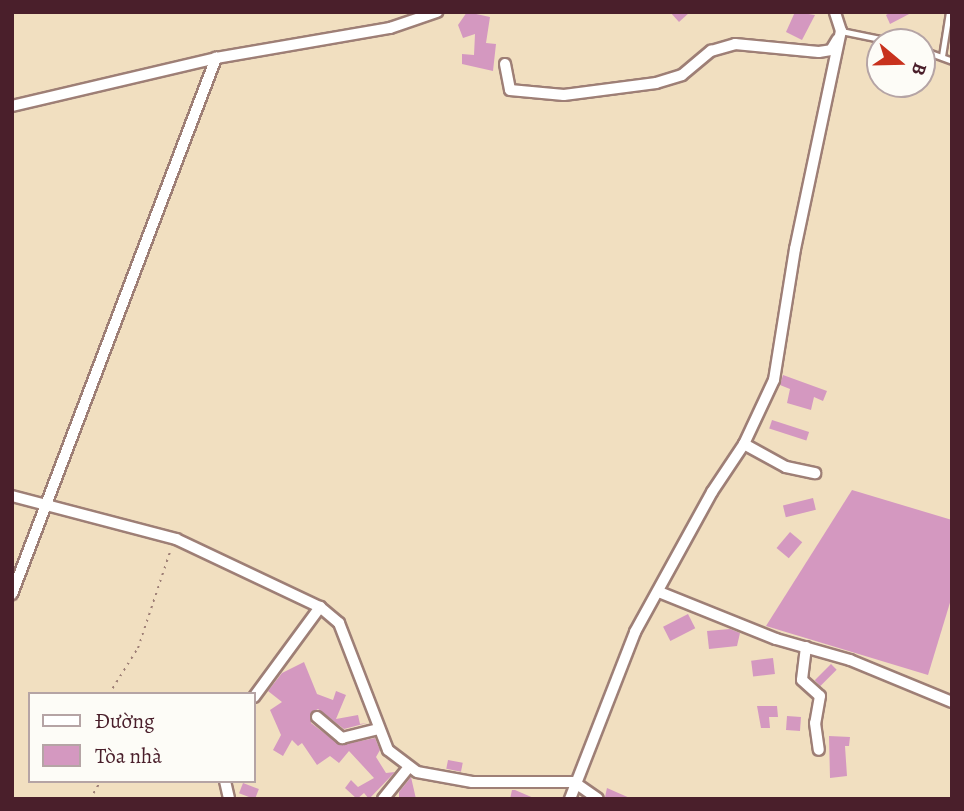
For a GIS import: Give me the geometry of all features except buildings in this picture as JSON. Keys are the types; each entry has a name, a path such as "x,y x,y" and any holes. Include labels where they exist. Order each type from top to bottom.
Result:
{"street":[{"path":"12,106 216,58 390,28 438,12"},
{"path":"570,799 573,782 635,632 659,592 699,513 744,444 774,380 795,249 841,31 835,12"},
{"path":"505,64 510,90 564,95 656,83 682,75 711,51 735,44 831,50 841,31"},
{"path":"12,594 216,58"},
{"path":"744,444 786,467 814,473"},
{"path":"12,496 47,503 176,539 320,607 340,624 346,648 368,691 377,729 388,750 409,767 472,782 573,782 598,799"},
{"path":"659,592 748,629 806,647 952,702"},
{"path":"256,694 320,607"},
{"path":"806,647 802,680 820,696 815,723 819,750"},
{"path":"317,717 342,738 377,729"},
{"path":"371,799 383,797 409,767"}],"lane":[{"path":"942,56 949,12"},
{"path":"841,31 866,36"},
{"path":"936,54 952,61"}],"path":[{"path":"110,692 138,648 163,562 176,539"},
{"path":"90,799 101,783"}]}
